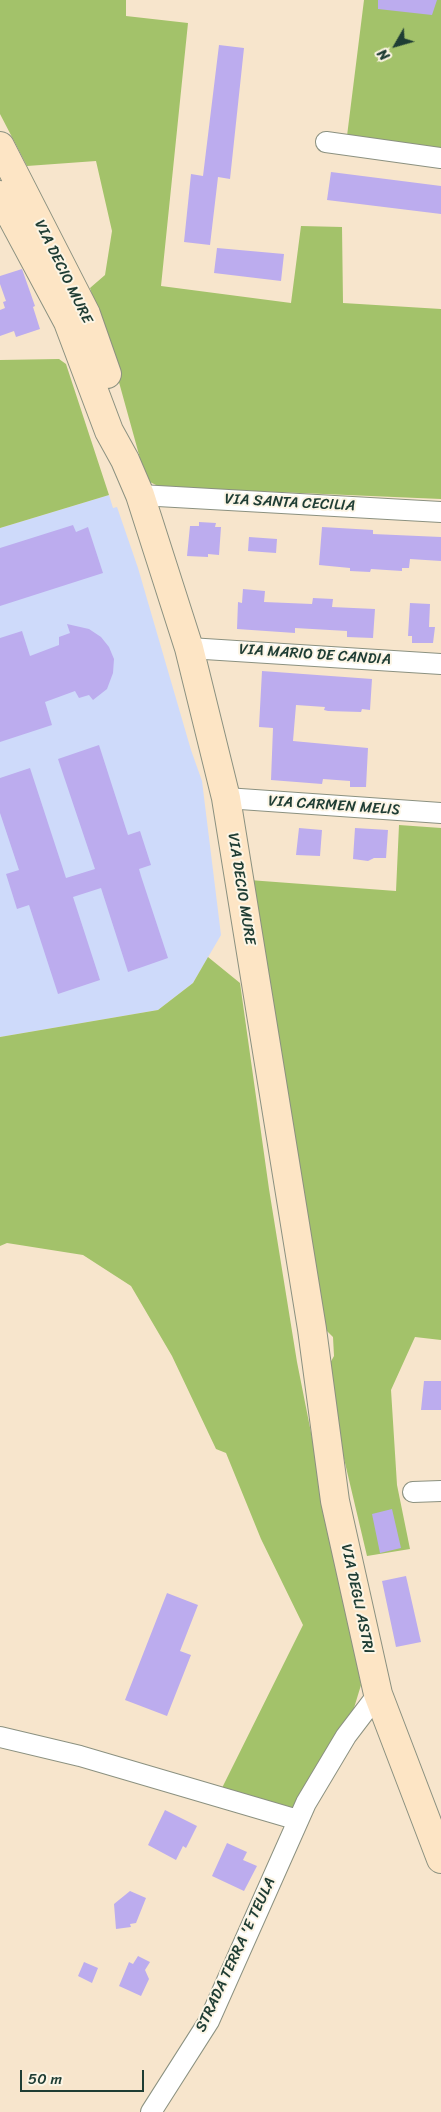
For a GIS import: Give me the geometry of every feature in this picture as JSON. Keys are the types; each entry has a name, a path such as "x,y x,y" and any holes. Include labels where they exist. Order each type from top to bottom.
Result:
{"street":[{"path":"326,142 441,158"},
{"name":"VIA DECIO MURE","path":"0,146 11,210 86,314 125,427 126,460 140,495 189,648 226,798 312,1329"},
{"name":"VIA SANTA CECILIA","path":"140,495 441,512"},
{"name":"VIA MARIO DE CANDIA","path":"189,648 441,664"},
{"name":"VIA CARMEN MELIS","path":"226,798 441,813"},
{"name":"VIA DEGLI ASTRI","path":"312,1329 335,1501 378,1694 441,1857"},
{"path":"413,1492 441,1491"},
{"name":"STRADA TERRA 'E TEULA","path":"151,2112 209,2021 306,1803 346,1736 378,1694"},
{"path":"0,1737 80,1756 298,1820"}],"shaded area":[{"path":"109,495 113,508 117,507 138,568 191,750 202,781 221,935 193,983 158,1010 0,1037 0,528"}],"green space":[{"path":"0,0 126,0 126,16 188,23 161,286 291,303 301,226 342,227 343,303 441,309 441,499 160,487 146,480 109,346 90,288 105,275 112,231 96,161 27,166 0,114"},
{"path":"364,0 441,0 441,148 347,136"},
{"path":"59,359 66,364 109,495 0,528 0,360"},
{"path":"399,825 441,828 441,1340 415,1337 391,1390 397,1485 410,1549 367,1556 324,1374 334,1356 333,1337 320,1324 249,880 396,891"},
{"path":"208,957 240,983 269,1189 297,1362 361,1685 354,1708 298,1807 288,1810 220,1792 303,1625 261,1539 226,1453 216,1449 172,1356 131,1286 83,1255 7,1243 0,1246 0,1037 158,1010 193,983"}],"building":[{"path":"378,0 437,0 432,15 378,9"},
{"path":"219,45 244,48 230,179 218,177 210,245 184,242 191,174 203,176"},
{"path":"331,172 441,186 441,214 327,200"},
{"path":"217,248 284,254 281,281 214,273"},
{"path":"22,269 35,306 33,307 40,329 16,337 14,331 0,336 0,310 5,308 3,302 6,301 0,284 0,276"},
{"path":"199,522 216,523 215,527 221,527 219,555 208,554 208,557 187,556 190,526 199,526"},
{"path":"73,525 76,532 88,527 103,573 0,606 0,548"},
{"path":"322,527 373,530 373,534 441,537 441,561 410,559 409,568 402,568 402,571 371,569 370,572 350,571 350,568 319,565"},
{"path":"249,537 277,539 276,553 248,551"},
{"path":"243,589 265,591 264,602 312,604 313,598 333,599 332,607 375,609 373,638 347,637 347,631 295,628 295,633 237,629 238,602 242,603"},
{"path":"410,603 430,604 429,627 435,627 433,643 412,643 412,636 408,636"},
{"path":"67,624 89,629 101,637 109,647 114,659 113,673 107,689 93,700 89,695 79,698 75,691 45,702 52,725 0,742 0,638 22,631 30,656 59,645 59,637 70,633"},
{"path":"262,671 372,679 370,710 362,709 361,712 328,711 324,710 325,707 296,705 293,741 368,748 366,787 350,787 350,781 323,779 322,784 271,780 273,728 259,727"},
{"path":"99,745 128,835 140,831 151,865 139,869 168,958 128,972 101,888 73,897 100,980 58,994 29,905 17,909 6,874 19,870 0,813 0,778 30,768 66,878 95,869 58,759"},
{"path":"299,828 322,830 320,856 296,855"},
{"path":"355,828 388,830 386,858 374,858 368,861 353,859"},
{"path":"424,1381 441,1381 441,1410 421,1410"},
{"path":"392,1509 401,1548 380,1553 372,1514"},
{"path":"406,1576 421,1642 396,1647 382,1581"},
{"path":"167,1593 198,1605 180,1651 191,1655 167,1716 125,1700"},
{"path":"165,1810 197,1826 186,1848 183,1846 176,1860 148,1845"},
{"path":"227,1843 247,1852 243,1860 257,1866 244,1891 212,1876"},
{"path":"130,1891 146,1898 136,1923 130,1924 131,1927 116,1929 114,1904"},
{"path":"138,1956 150,1962 145,1970 149,1979 141,1996 119,1986 129,1962 133,1964"},
{"path":"84,1962 98,1968 92,1983 78,1976"}]}
